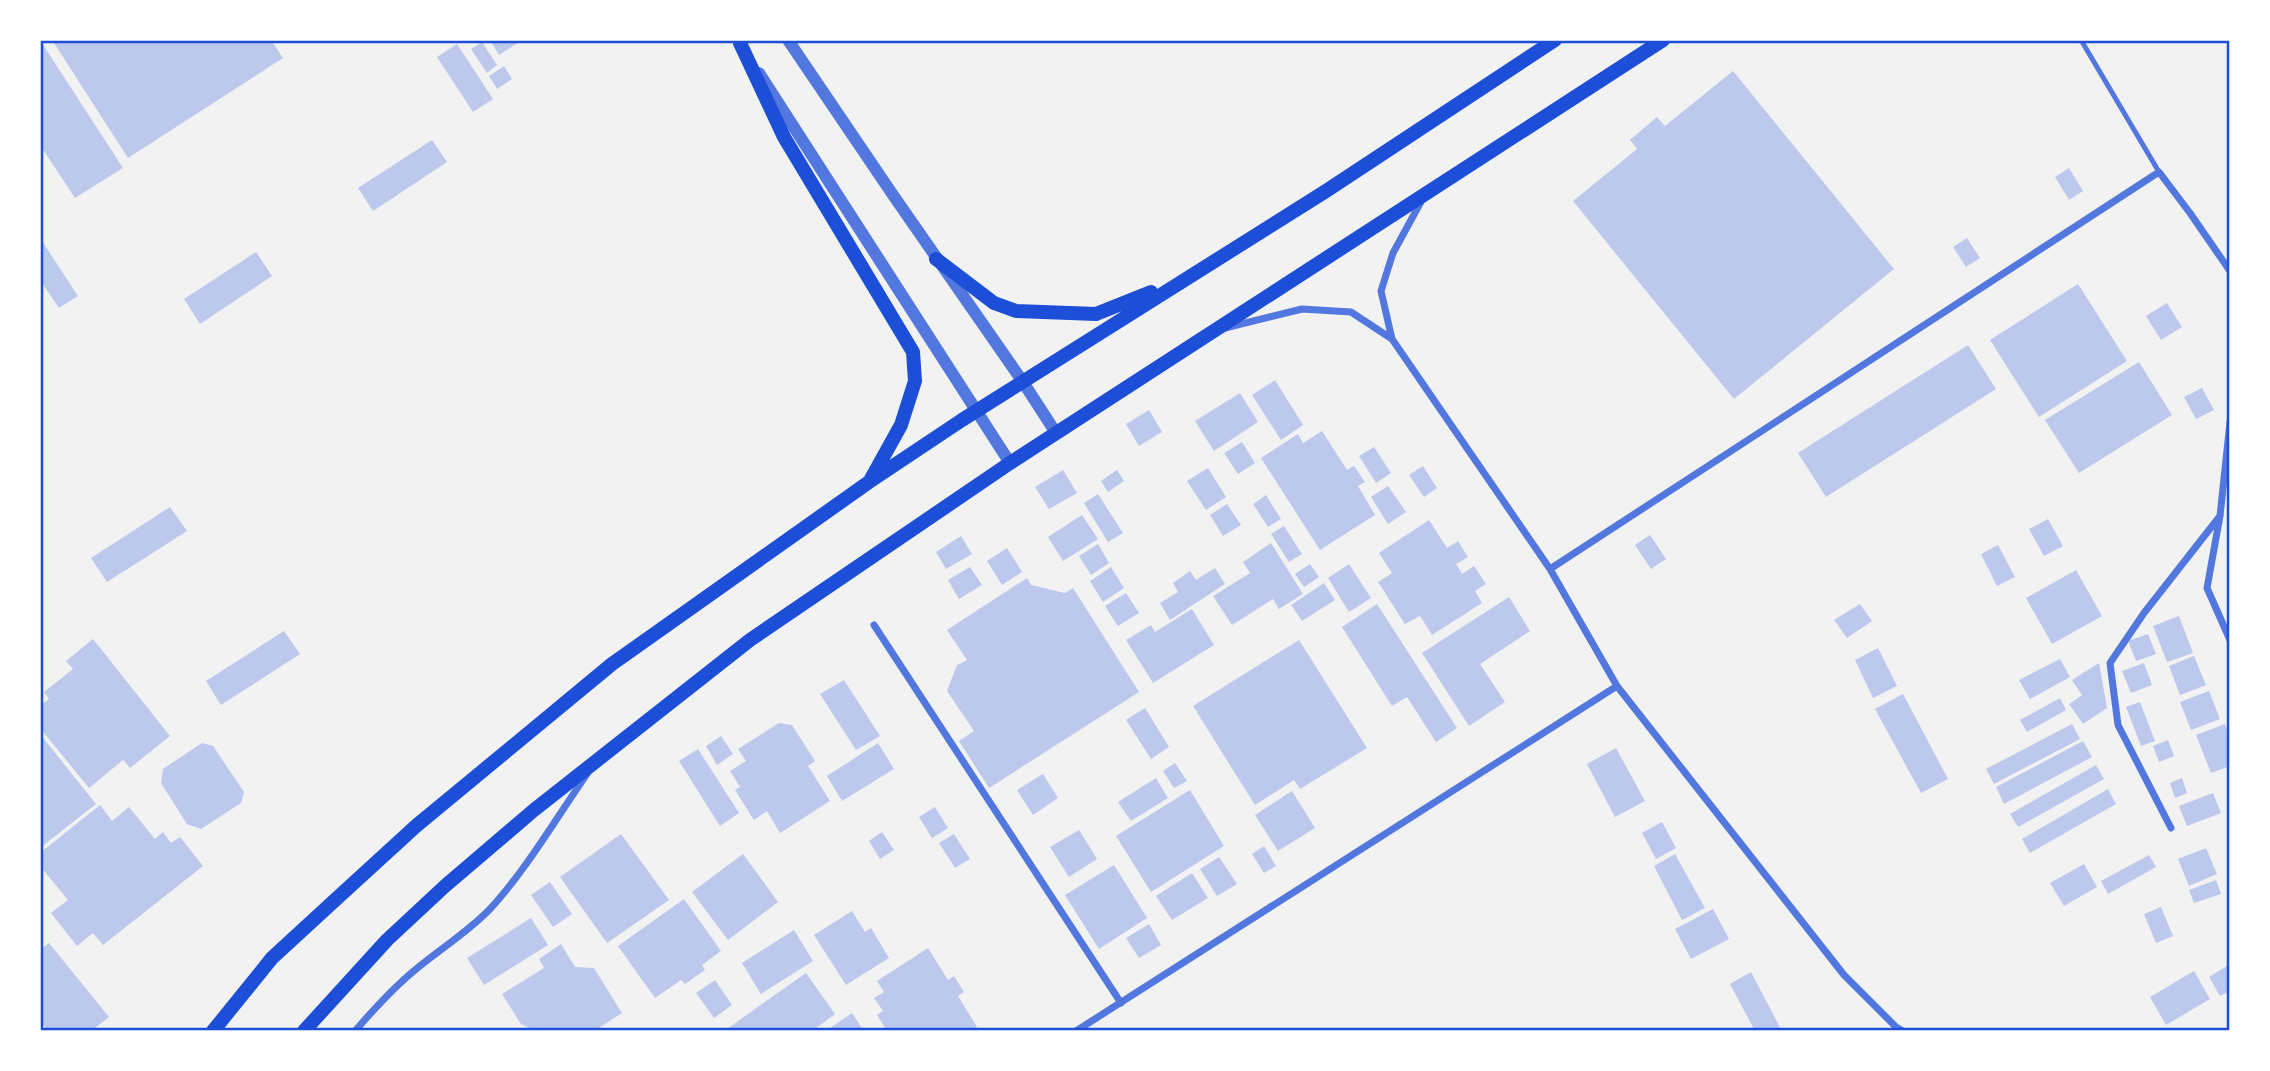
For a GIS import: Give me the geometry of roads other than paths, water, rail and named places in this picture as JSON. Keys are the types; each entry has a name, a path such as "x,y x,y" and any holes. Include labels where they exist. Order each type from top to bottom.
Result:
{"main road":[{"path":"213,1031 272,958 416,826 612,664 869,482 976,411 1326,191 1555,40"},
{"path":"304,1031 387,940 444,886 596,762 773,624 1010,463 1662,40"},
{"path":"739,41 784,137 913,352 915,381 901,425 869,482"},
{"path":"936,259 994,303 1016,311 1097,314 1188,276"}],"street":[{"path":"788,40 1056,433"},
{"path":"739,41 1010,463"},
{"path":"1550,569 2158,172 2230,271"},
{"path":"1426,194 1392,253 1381,291 1392,339 1550,569 1617,686 1844,975 1903,1031"},
{"path":"1215,331 1302,309 1351,312 1392,339"},
{"path":"2230,422 2220,516 2207,588 2230,640"},
{"path":"2171,828 2118,725 2110,663 2144,613 2220,516"},
{"path":"874,625 1121,1003"},
{"path":"1076,1031 1617,686"},
{"path":"355,1031 414,971 468,930 489,910 508,888 596,762"}],"lane":[{"path":"2081,40 2158,172"}]}
